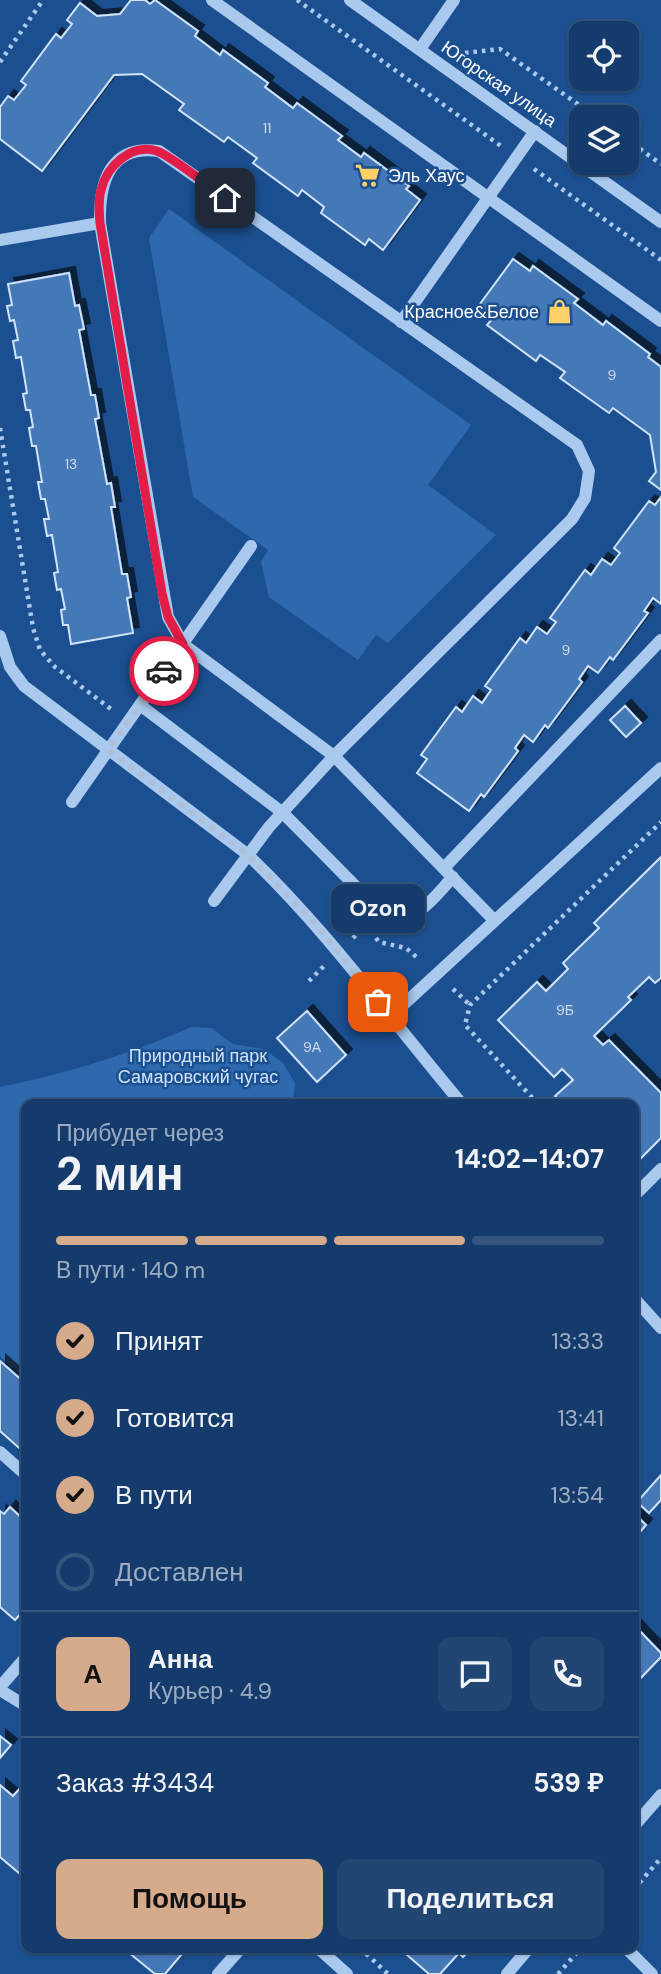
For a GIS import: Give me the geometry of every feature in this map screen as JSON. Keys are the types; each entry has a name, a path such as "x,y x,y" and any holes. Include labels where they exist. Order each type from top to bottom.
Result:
{"street":[{"path":"212,0 661,321"},
{"name":"Югорская улица","path":"350,0 661,222"},
{"path":"420,49 454,0"},
{"path":"401,321 535,131"},
{"path":"214,901 247,854 334,756 572,519 585,498 589,471 577,445 159,151 143,149 127,153 110,170 102,187 100,223 168,617 183,644 334,756 494,920"},
{"path":"0,240 100,223"},
{"path":"72,802 251,546"},
{"path":"0,636 10,667 24,686 247,854 316,925 458,1099"},
{"path":"140,705 283,813 388,919 409,918 419,911 449,872 661,640"},
{"path":"390,1017 661,768"},
{"path":"639,1191 661,1169"},
{"path":"639,1304 661,1328"},
{"path":"0,1452 21,1471"},
{"path":"21,1663 0,1689 21,1703"},
{"path":"639,1820 661,1795"},
{"path":"218,1974 237,1953"},
{"path":"324,1953 347,1974"},
{"path":"507,1974 525,1953"},
{"path":"631,1953 652,1974"}],"path":[{"path":"0,62 43,0"},
{"path":"297,0 661,260"},
{"path":"433,30 467,54 500,49 579,105"},
{"path":"639,148 661,164"},
{"path":"533,1099 465,1025 470,1005 661,822"},
{"path":"639,1883 661,1858"},
{"path":"365,1953 388,1974"},
{"path":"558,1974 577,1953"}],"green space":[{"path":"169,209 471,425 428,485 496,535 388,643 376,635 358,660 269,597 261,562 268,550 193,497 149,238"},
{"name":"Природный парк Самаровский чугас","path":"191,1027 211,1028 233,1044 264,1049 283,1063 295,1083 293,1099 21,1099 21,1375 0,1357 0,1087 50,1076 144,1046"}],"building":[{"path":"131,0 145,0 150,4 155,0 198,31 195,36 220,55 223,50 268,83 265,87 293,108 297,103 342,136 338,140 361,157 364,153 409,186 406,189 420,200 383,250 369,239 365,245 321,213 324,207 302,190 298,196 253,163 257,158 228,137 224,142 179,110 184,104 142,74 114,75 42,171 0,139 0,107 8,96 14,100 26,85 21,81 56,34 61,38 72,24 67,20 80,3 97,16 120,14"},
{"path":"513,259 530,271 533,266 578,299 574,303 603,325 606,321 650,354 648,357 661,367 661,490 649,481 656,472 650,435 613,408 609,413 560,378 565,372 540,355 536,361 487,325 492,319 477,308"},
{"path":"69,273 75,306 79,305 84,329 79,330 91,395 95,395 99,418 95,419 107,484 111,483 115,507 111,507 122,574 127,574 131,597 127,598 133,633 71,644 68,625 63,625 61,610 65,609 54,573 58,572 52,535 47,536 44,519 49,519 38,482 42,482 36,446 32,446 29,428 33,427 30,410 26,410 23,394 27,393 21,357 16,358 13,341 18,340 14,320 10,321 7,306 12,305 8,284"},
{"path":"661,497 661,604 653,598 644,611 648,613 613,660 610,657 598,673 588,666 579,679 582,682 548,728 545,725 533,742 524,735 515,748 518,751 484,797 481,794 469,811 417,773 427,759 421,755 456,707 462,712 473,696 482,703 491,690 485,686 520,638 526,643 537,627 547,634 556,622 550,618 585,570 591,575 602,559 611,565 620,553 614,548 649,501 655,505"},
{"path":"625,706 641,723 626,737 610,720"},
{"path":"661,857 661,978 655,983 649,977 628,997 631,1000 594,1036 603,1045 609,1040 661,1093 661,1138 639,1160 639,1099 558,1099 555,1096 573,1080 562,1069 554,1077 498,1020 537,982 546,991 568,969 563,963 599,928 594,923"},
{"path":"307,1011 346,1055 317,1082 277,1038"},
{"path":"0,1361 21,1380 21,1450 0,1431"},
{"path":"661,1475 661,1500 649,1513 639,1504 639,1500"},
{"path":"10,1507 21,1517 21,1613 15,1620 0,1607 0,1511 4,1514"},
{"path":"639,1518 646,1525 639,1533"},
{"path":"639,1630 661,1653 661,1657 639,1680"},
{"path":"0,1736 11,1745 0,1758"},
{"path":"0,1785 13,1796 21,1787 21,1875 0,1857"},
{"path":"129,1953 183,1953 165,1974 155,1974"},
{"path":"405,1953 459,1953 440,1974 429,1974"}],"way so far":[{"path":"164,671 108,750 247,854 316,925 378,1002"}],"place":[{"name":"Эль Хаус","path":"368,176"},
{"name":"Красное&Белое","path":"559,312"},
{"name":"Ozon","path":"378,1002"}],"route":[{"path":"164,671 183,644 168,617 162,593 100,223 99,201 110,170 127,153 143,149 159,151 225,198"}]}
